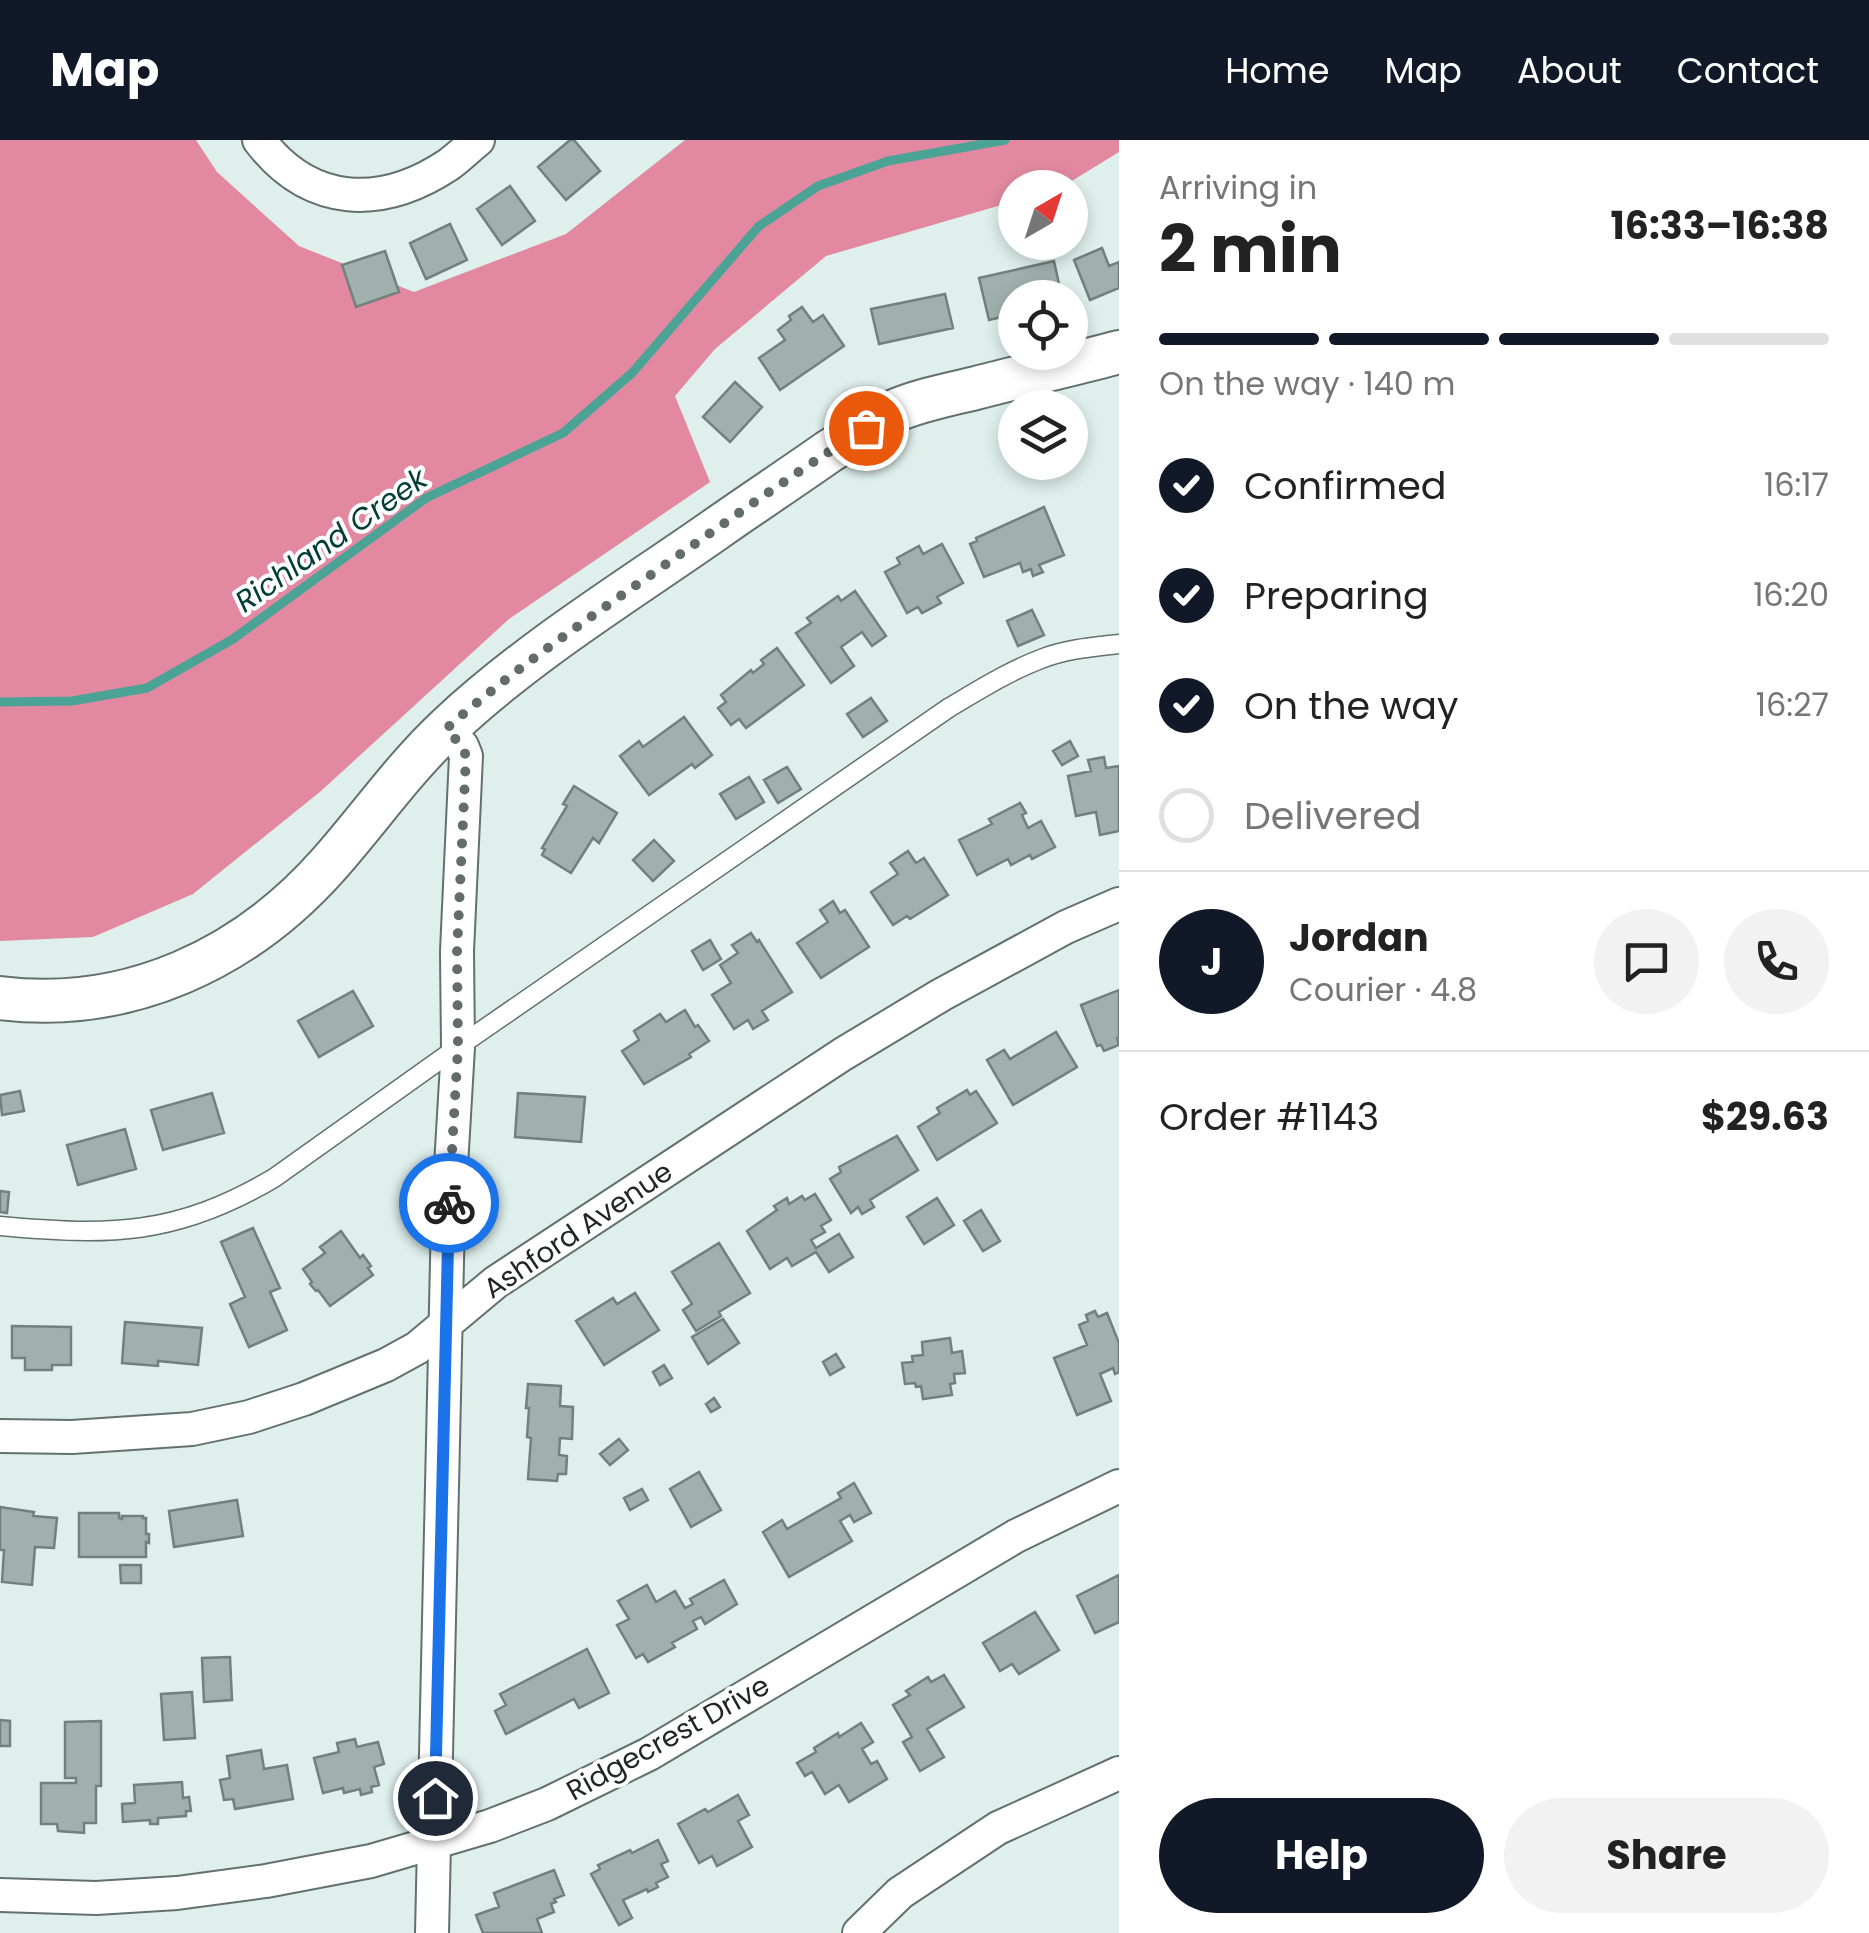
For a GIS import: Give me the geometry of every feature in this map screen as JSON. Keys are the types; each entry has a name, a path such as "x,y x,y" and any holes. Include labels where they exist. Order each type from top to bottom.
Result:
{"street":[{"path":"259,140 274,160 304,182 352,196 384,192 415,182 448,165 478,140"},
{"path":"0,998 89,999 142,988 181,973 253,934 328,866 446,729 484,695 753,503 892,412 1119,352"},
{"path":"432,1933 448,1217 458,1047 457,952 466,756 446,729"},
{"name":"Ashford Avenue","path":"0,1436 72,1437 192,1429 249,1417 304,1399 386,1365 418,1348 496,1282 843,1054 956,986 1066,927 1119,904"},
{"name":"Ridgecrest Drive","path":"0,1894 96,1898 177,1894 353,1864 490,1826 548,1804 649,1754 1016,1536 1119,1486"},
{"path":"860,1933 900,1894 998,1828 1119,1773"}],"lane":[{"path":"0,1226 107,1232 150,1228 217,1208 274,1178 950,707 1044,657 1119,644"}],"shaded area":[{"path":"0,140 196,140 217,172 299,246 414,292 566,234 685,140 1119,140 1119,152 1088,171 998,170 998,206 826,256 715,349 675,396 710,482 509,619 321,791 193,894 93,937 0,941"}],"building":[{"path":"570,140 600,171 566,200 538,167"},
{"path":"510,186 535,221 502,245 477,209"},
{"path":"450,224 467,260 426,279 410,243"},
{"path":"1102,248 1109,266 1119,262 1119,288 1090,300 1088,280 1082,280 1074,260 1088,260 1088,254"},
{"path":"385,251 399,292 356,307 342,265"},
{"path":"1054,261 1058,280 998,280 998,318 989,320 979,278"},
{"path":"945,294 953,328 879,344 871,309"},
{"path":"802,307 813,322 823,315 844,346 780,390 759,358 785,340 778,330"},
{"path":"735,382 762,407 730,442 703,417"},
{"path":"1044,507 1064,555 1039,565 1043,572 1033,576 1031,569 1023,572 1020,563 984,577 970,544"},
{"path":"942,544 963,583 937,597 941,603 922,613 918,607 907,613 885,572 900,564 897,558 919,546 923,554"},
{"path":"855,591 886,636 872,646 862,632 841,647 854,666 831,683 796,633 811,623 807,618 838,596 841,601"},
{"path":"1032,610 1044,635 1018,646 1007,621"},
{"path":"777,648 804,685 746,728 739,719 731,725 718,708 726,702 721,695 764,664 761,660"},
{"path":"871,698 887,721 863,737 847,714"},
{"path":"684,717 712,755 695,768 692,764 649,795 620,756 639,741 643,747"},
{"path":"1070,741 1078,756 1062,765 1053,751"},
{"path":"1104,757 1106,768 1119,766 1119,831 1100,835 1096,812 1076,816 1068,776 1091,771 1088,760"},
{"path":"787,767 801,789 778,803 764,780"},
{"path":"749,777 764,802 736,819 720,794"},
{"path":"574,786 617,813 599,843 593,838 571,873 542,855 542,848"},
{"path":"1020,803 1028,828 1041,821 1055,847 1011,865 1008,859 977,875 959,840 992,824 989,819"},
{"path":"654,840 674,861 653,881 633,860"},
{"path":"908,851 916,863 924,858 948,895 893,925 871,892 898,874 890,863"},
{"path":"833,901 840,913 845,910 869,947 821,978 797,943 828,922 820,910"},
{"path":"751,933 792,992 762,1011 768,1020 753,1029 748,1020 734,1029 712,995 731,983 720,965 738,953 732,945"},
{"path":"710,940 721,959 703,970 692,951"},
{"path":"1119,990 1119,1045 1104,1051 1101,1045 1097,1046 1081,1005"},
{"path":"353,991 373,1026 319,1057 298,1021"},
{"path":"685,1010 709,1041 689,1054 691,1057 644,1084 622,1051 639,1040 634,1031 660,1014 666,1022"},
{"path":"1056,1032 1077,1067 1013,1105 987,1060 1004,1050 1010,1059"},
{"path":"967,1090 970,1095 976,1091 997,1123 937,1160 918,1127 940,1113 937,1108"},
{"path":"20,1091 24,1111 2,1115 0,1095"},
{"path":"212,1093 224,1133 163,1150 151,1110"},
{"path":"518,1093 585,1097 581,1142 515,1137"},
{"path":"125,1129 136,1169 78,1185 67,1145"},
{"path":"897,1136 918,1170 870,1200 874,1207 862,1214 858,1207 851,1213 830,1179 841,1172 839,1167"},
{"path":"0,1191 9,1192 7,1213 0,1212"},
{"path":"815,1194 831,1220 821,1226 825,1232 811,1240 816,1248 839,1234 853,1257 829,1272 816,1252 792,1266 787,1258 770,1269 747,1231 787,1198 789,1204"},
{"path":"937,1198 954,1225 924,1244 907,1217"},
{"path":"981,1210 1000,1241 983,1251 964,1221"},
{"path":"253,1228 280,1288 270,1292 287,1330 249,1347 230,1304 245,1297 221,1242"},
{"path":"341,1231 360,1258 363,1255 371,1266 368,1268 373,1275 330,1306 310,1284 303,1269 325,1253 320,1247"},
{"path":"719,1243 750,1293 696,1331 683,1310 692,1304 672,1272"},
{"path":"635,1293 659,1330 604,1365 576,1321 613,1298 617,1304"},
{"path":"1095,1311 1098,1317 1107,1313 1119,1343 1119,1372 1115,1374 1113,1368 1100,1374 1111,1401 1077,1415 1054,1358 1087,1345 1079,1325"},
{"path":"723,1319 739,1343 708,1364 692,1337"},
{"path":"125,1322 202,1328 198,1365 122,1363"},
{"path":"12,1326 71,1327 71,1365 25,1370 25,1358 12,1358"},
{"path":"950,1338 952,1353 962,1351 965,1373 954,1374 955,1383 950,1384 952,1395 923,1399 921,1386 905,1384 902,1363 923,1355 922,1342"},
{"path":"836,1354 844,1367 830,1375 823,1362"},
{"path":"664,1365 672,1378 660,1385 653,1372"},
{"path":"528,1384 561,1386 560,1406 573,1407 572,1439 560,1438 559,1455 567,1456 566,1474 558,1474 557,1481 528,1479"},
{"path":"714,1398 720,1407 711,1412 706,1404"},
{"path":"619,1439 628,1450 610,1465 600,1454"},
{"path":"699,1472 721,1510 691,1527 670,1489"},
{"path":"854,1483 871,1513 854,1522 850,1515 840,1521 852,1541 789,1577 763,1532 782,1520 787,1529 841,1498 838,1493"},
{"path":"642,1489 648,1500 630,1510 624,1498"},
{"path":"237,1500 243,1536 174,1547 169,1511"},
{"path":"0,1507 57,1518 54,1548 35,1547 32,1585 2,1582"},
{"path":"79,1513 119,1513 122,1519 143,1516 149,1534 146,1557 79,1557"},
{"path":"120,1565 141,1565 141,1583 121,1583"},
{"path":"1119,1575 1119,1622 1095,1633 1077,1596"},
{"path":"724,1580 737,1604 705,1624 701,1617 693,1621 697,1629 648,1662 643,1654 636,1658 617,1625 629,1619 618,1601 647,1585 656,1602 675,1591 685,1608 693,1604 690,1599"},
{"path":"1035,1612 1059,1650 1019,1674 1012,1664 1000,1671 983,1643"},
{"path":"587,1649 609,1693 579,1708 574,1699 506,1734 495,1711 506,1705 500,1694"},
{"path":"230,1657 232,1700 204,1702 202,1658"},
{"path":"944,1675 964,1707 927,1729 944,1757 920,1771 903,1742 912,1737 893,1705 928,1677 931,1682"},
{"path":"192,1692 195,1738 164,1740 161,1694"},
{"path":"0,1720 10,1721 10,1746 0,1746"},
{"path":"101,1721 101,1786 96,1786 96,1823 84,1823 84,1833 58,1831 57,1824 41,1824 41,1783 76,1783 76,1778 65,1778 65,1722"},
{"path":"861,1723 873,1742 862,1749 871,1764 877,1761 887,1779 849,1802 839,1785 825,1794 812,1772 805,1776 797,1763 838,1733 839,1737"},
{"path":"355,1739 357,1747 378,1742 384,1764 374,1767 379,1785 361,1795 360,1789 344,1793 343,1788 323,1793 314,1758 339,1752 337,1743"},
{"path":"261,1750 264,1769 287,1765 293,1799 235,1809 233,1799 224,1800 220,1780 230,1778 227,1756"},
{"path":"182,1782 183,1798 189,1797 191,1811 186,1811 186,1816 158,1818 158,1824 150,1824 150,1820 123,1822 122,1804 135,1803 134,1785"},
{"path":"738,1795 749,1815 738,1821 752,1847 717,1866 712,1856 699,1863 678,1824"},
{"path":"658,1840 668,1861 661,1864 668,1877 656,1883 658,1887 623,1900 632,1918 619,1925 591,1874 600,1869 598,1865"},
{"path":"554,1870 564,1895 551,1904 554,1912 537,1919 542,1933 483,1933 476,1915 499,1907 494,1893"}],"waterway":[{"name":"Richland Creek","path":"0,702 72,701 147,688 233,639 426,498 563,433 632,373 759,226 818,186 888,161 1005,140"}],"way so far":[{"path":"449,1203 458,1047 457,952 466,756 446,729 550,646 866,428"}],"route":[{"path":"435,1798 449,1203"}]}
